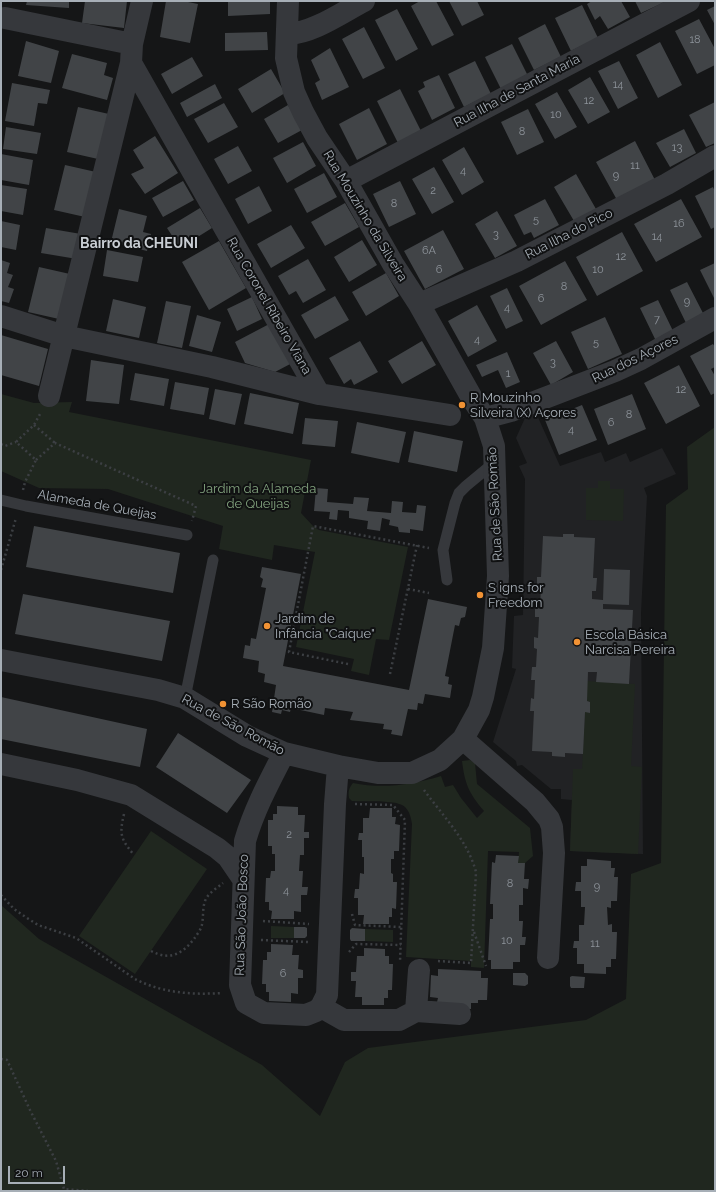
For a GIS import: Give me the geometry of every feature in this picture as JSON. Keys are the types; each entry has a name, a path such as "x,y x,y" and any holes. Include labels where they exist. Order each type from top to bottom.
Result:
{"street":[{"path":"49,396 132,54 142,1"},
{"name":"Rua Mouzinho da Silveira","path":"288,1 286,58 294,92 303,112 317,138 346,181 393,264 419,304 469,394 485,418"},
{"path":"288,34 297,34 312,28 364,1"},
{"name":"Rua Ilha de Santa Maria","path":"346,181 689,1"},
{"path":"4,17 132,54"},
{"name":"Rua Coronel Ribeiro Viana","path":"132,54 319,394"},
{"name":"Rua Ilha do Pico","path":"419,304 517,261 667,184 715,156"},
{"name":"Rua Coronel Ribeiro Viana","path":"1,316 64,336 212,368 319,394"},
{"name":"Rua dos Açores","path":"485,418 511,411 615,371 641,359 715,318"},
{"path":"319,394 450,416"},
{"name":"Rua de São Romão","path":"1,660 158,690 185,698 248,736 284,753 338,766 378,773 412,773 440,760 463,739 476,717 481,704 493,648 498,576 495,462 494,446 485,418"},
{"path":"463,739 534,802 549,819 552,827 554,853 548,958"},
{"name":"Rua São João Bosco","path":"284,753 266,787 251,821 245,841 240,985 246,1003 264,1013 306,1015 321,1007"},
{"path":"1,764 70,778 131,795 217,848 228,857 243,879"},
{"path":"338,766 322,933 327,995 321,1007 344,1020 399,1020 416,1011 460,1014"},
{"path":"410,969 416,1011"}],"lane":[{"path":"447,580 443,550 455,503 459,494 466,486 495,462"},
{"name":"Alameda de Queijas","path":"1,500 20,505 187,535"},
{"path":"185,698 213,560"}],"path":[{"path":"1,444 5,446 16,442 34,425 49,396"},
{"path":"34,425 55,442 196,506 187,535"},
{"path":"16,442 36,460"},
{"path":"1,570 20,505 25,482 36,460 55,442"},
{"path":"348,664 289,652 313,526 443,550"},
{"path":"390,674 417,546"},
{"path":"408,589 429,593"},
{"path":"336,798 355,804 393,806 405,820 400,945 410,969 420,961 471,963 476,872 472,859 467,848 412,773"},
{"path":"125,810 121,826 122,837 134,856"},
{"path":"151,951 168,956 178,954 186,948 200,929 206,900 215,889"},
{"path":"1,895 14,909 38,925 76,938 135,979 145,984 174,992 188,994 212,994"},
{"path":"351,911 355,925 401,927"},
{"path":"260,940 308,942 322,933 309,923 261,921 261,927"},
{"path":"473,930 486,966"},
{"path":"260,934 260,945"},
{"path":"348,955 356,944 400,945"},
{"path":"1,1059 7,1060 56,1161 65,1190 88,1191"}],"shaded area":[{"name":"Escola Básica Narcisa Pereira","path":"536,413 560,466 601,452 605,462 626,453 630,462 662,448 676,474 644,488 647,496 641,613 643,854 570,851 572,800 561,799 561,789 551,789 522,765 517,766 516,761 493,742 516,669 512,668 514,616 523,615 525,479 519,466 527,463 516,438 525,418"}],"green space":[{"name":"Jardim da Alameda de Queijas","path":"1,394 34,403 72,402 69,412 311,460 301,513 313,526 319,530 408,547 389,640 376,639 369,675 351,671 354,659 296,647 315,552 274,545 272,560 219,549 223,526 108,489 39,488 1,471"},
{"path":"715,427 715,1191 1,1191 1,905 39,939 262,1065 320,1116 345,1062 368,1048 586,1020 626,999 631,874 661,863 666,505 688,489 687,447"},
{"path":"598,481 610,481 610,489 624,489 623,521 586,520 586,488 598,488"},
{"path":"587,681 635,684 631,766 642,767 638,854 570,851 573,769 582,769 585,712 590,712 590,702 587,701"},
{"path":"470,760 475,763 477,784 530,828 533,856 525,863 518,863 519,852 488,851 484,968 471,967 471,961 406,957 412,824 410,815 407,809 401,804 388,802 352,801 349,798 349,790 353,783 386,786 419,782 441,776 445,787 453,785 477,818 484,811 468,788 462,761"},
{"path":"151,831 207,869 135,974 79,936"},
{"path":"271,926 294,927 294,938 271,938"},
{"path":"365,929 393,930 393,942 365,941"}],"building":[{"path":"27,1 69,1 69,8 26,5"},
{"path":"85,1 127,1 124,28 82,23"},
{"path":"166,1 183,1 198,4 190,43 160,37"},
{"path":"228,1 270,1 270,14 228,16"},
{"path":"420,1 436,1 454,35 432,46 411,6"},
{"path":"449,1 477,1 484,15 462,26"},
{"path":"592,1 621,1 630,17 608,29 600,16 595,20 587,4"},
{"path":"635,1 667,1 641,13"},
{"path":"582,5 598,38 571,51 555,18"},
{"path":"715,6 715,25 707,10"},
{"path":"397,9 418,49 396,61 375,20"},
{"path":"699,19 715,49 715,65 697,74 675,31"},
{"path":"545,24 561,57 534,70 518,38"},
{"path":"364,27 385,68 363,79 342,39"},
{"path":"267,32 268,50 225,51 225,33"},
{"path":"26,41 59,51 51,83 18,76"},
{"path":"660,42 682,85 658,98 636,55"},
{"path":"512,44 528,76 501,89 485,57"},
{"path":"330,48 349,87 322,100 315,83 320,80 311,60"},
{"path":"72,54 107,63 104,75 113,78 107,100 62,88"},
{"path":"192,57 203,76 172,94 161,74"},
{"path":"475,61 491,94 464,107 448,74"},
{"path":"619,61 638,98 618,109 598,71"},
{"path":"271,69 285,93 252,113 238,89"},
{"path":"439,75 455,108 432,120 418,91 425,87 423,82"},
{"path":"590,77 610,112 588,124 568,90"},
{"path":"12,83 50,90 47,104 38,103 34,126 5,121"},
{"path":"215,84 222,98 187,117 180,103"},
{"path":"400,89 421,131 398,143 377,101"},
{"path":"557,92 577,127 555,139 535,104"},
{"path":"715,102 715,143 706,147 689,115"},
{"path":"224,103 238,127 208,143 194,119"},
{"path":"288,105 302,130 278,143 264,119"},
{"path":"78,107 109,114 98,159 67,152"},
{"path":"369,108 387,144 357,160 339,124"},
{"path":"528,109 544,142 517,155 501,122"},
{"path":"6,127 41,133 37,154 3,149"},
{"path":"684,129 696,153 670,167 656,143"},
{"path":"155,136 178,173 145,194 131,174 144,168 133,150"},
{"path":"635,141 655,180 617,200 596,162"},
{"path":"303,142 316,166 287,183 273,158"},
{"path":"238,146 252,171 228,184 214,159"},
{"path":"464,147 484,182 462,195 442,160"},
{"path":"1,154 33,160 29,185 1,180"},
{"path":"65,165 96,172 85,217 54,210"},
{"path":"434,167 454,202 432,214 412,179"},
{"path":"324,173 337,197 307,213 294,189"},
{"path":"576,174 596,209 574,221 554,187"},
{"path":"183,181 194,200 163,217 152,198"},
{"path":"400,181 416,214 389,227 373,194"},
{"path":"1,185 27,189 23,215 1,211"},
{"path":"259,186 272,211 248,224 235,199"},
{"path":"713,187 715,192 715,227 711,229 695,196"},
{"path":"545,199 559,225 534,238 531,232 524,235 514,215"},
{"path":"681,199 702,237 656,262 634,224"},
{"path":"345,203 359,227 325,246 311,222"},
{"path":"200,208 212,228 180,248 167,228"},
{"path":"119,209 147,216 143,232 151,234 147,251 111,242"},
{"path":"497,211 517,246 495,258 475,224"},
{"path":"1,221 20,225 16,250 1,247"},
{"path":"291,225 305,248 271,268 257,244"},
{"path":"46,228 81,234 77,259 41,253"},
{"path":"443,230 464,269 425,289 404,251"},
{"path":"622,232 643,271 597,296 576,257"},
{"path":"362,240 377,265 349,282 334,257"},
{"path":"219,241 246,288 209,310 182,262"},
{"path":"107,250 143,257 138,282 103,276"},
{"path":"308,259 326,290 303,303 296,291 289,295 278,276"},
{"path":"1,260 10,263 7,273 13,275 8,287 14,289 9,303 1,301"},
{"path":"565,261 587,300 541,325 519,286"},
{"path":"715,263 715,300 700,270"},
{"path":"39,267 70,274 59,319 28,312"},
{"path":"386,273 399,296 366,316 352,292"},
{"path":"687,282 704,315 686,323 670,290"},
{"path":"507,288 523,321 506,329 490,296"},
{"path":"335,296 349,320 315,339 301,315"},
{"path":"252,297 262,319 237,331 227,309"},
{"path":"113,299 146,307 139,338 106,331"},
{"path":"658,300 674,333 656,341 640,308"},
{"path":"166,301 191,306 182,348 157,343"},
{"path":"477,305 497,341 468,357 448,321"},
{"path":"197,315 221,322 212,352 189,346"},
{"path":"605,317 622,354 588,369 571,332"},
{"path":"273,322 294,362 275,372 245,363 235,342"},
{"path":"1,335 48,349 39,386 1,375"},
{"path":"360,341 378,372 354,385 351,379 344,384 329,358"},
{"path":"422,341 436,365 402,384 388,361"},
{"path":"556,341 573,372 551,385 533,353"},
{"path":"713,344 715,347 715,367 711,369 715,376 715,393 711,395 690,356"},
{"path":"507,352 520,382 506,388 498,370 482,377 476,365"},
{"path":"91,360 124,365 119,404 86,401"},
{"path":"679,365 700,406 666,424 644,383"},
{"path":"135,373 169,379 164,406 130,400"},
{"path":"175,382 209,388 204,415 170,409"},
{"path":"215,389 242,394 235,425 209,419"},
{"path":"250,393 299,403 293,434 244,424"},
{"path":"632,394 646,429 608,445 594,409"},
{"path":"582,405 597,440 559,455 545,420"},
{"path":"305,418 338,421 335,447 302,444"},
{"path":"357,422 406,432 399,463 351,453"},
{"path":"414,431 463,441 457,472 408,462"},
{"path":"316,488 328,489 327,502 353,504 354,497 369,498 367,511 391,513 392,501 403,502 402,512 416,513 417,505 426,506 423,531 410,529 410,533 399,532 398,527 389,525 390,520 382,518 380,531 367,529 368,521 349,518 349,511 338,510 337,520 329,519 330,512 314,511"},
{"path":"34,526 180,553 173,593 26,567"},
{"path":"563,534 574,534 574,537 595,538 593,578 597,578 596,591 592,591 592,599 603,600 604,569 630,570 629,605 603,604 603,609 633,610 629,684 596,682 597,672 588,672 587,701 590,702 590,713 585,712 583,754 565,753 565,757 552,756 552,752 532,751 534,711 530,711 531,698 534,699 535,680 531,680 532,667 536,667 537,649 534,648 534,637 538,638 539,617 535,617 535,607 540,607 541,587 537,587 537,577 541,577 543,536 563,537"},
{"path":"262,567 301,574 283,666 409,690 428,599 467,607 465,617 461,618 459,626 455,625 445,676 449,677 448,684 452,685 450,698 425,694 423,704 418,703 417,710 408,709 402,736 391,734 392,730 383,729 384,724 350,720 353,712 325,708 324,715 291,708 290,712 282,710 281,714 272,712 276,685 264,682 265,674 258,672 259,661 243,658 245,645 250,646 251,638 256,639 266,588 261,587 263,579 260,577"},
{"path":"23,594 170,621 162,661 15,634"},
{"path":"1,697 147,729 140,767 1,739"},
{"path":"178,733 251,780 227,813 156,767"},
{"path":"277,806 298,807 298,815 305,815 304,832 309,832 309,838 304,838 304,855 300,855 299,871 303,871 302,887 308,887 307,895 301,895 301,912 294,911 294,919 271,919 272,911 269,910 269,902 265,902 266,878 270,878 271,871 275,871 275,854 272,854 272,846 268,846 268,820 273,820 273,814 277,814"},
{"path":"370,808 392,808 392,817 396,817 395,824 400,825 399,851 394,851 394,859 391,859 391,873 393,874 393,882 397,882 396,909 392,908 392,917 389,917 389,924 363,924 364,915 358,915 358,898 354,898 355,889 359,889 360,873 364,874 362,840 358,840 359,833 363,833 363,818 369,818"},
{"path":"496,855 519,856 518,863 525,863 524,879 529,879 528,889 523,888 523,905 519,905 519,921 523,921 522,937 526,937 525,945 520,945 520,962 513,962 513,969 491,969 491,960 488,960 490,919 493,919 493,904 490,904 492,862 495,863"},
{"path":"587,859 611,861 611,868 615,868 614,877 618,877 617,901 611,901 611,908 607,907 608,925 612,924 612,932 617,932 616,959 611,959 611,967 606,967 606,974 584,973 584,964 577,964 577,948 573,948 574,941 579,941 579,925 584,925 585,907 581,907 581,891 575,891 576,882 581,882 581,866 587,866"},
{"path":"294,927 307,928 307,936 305,938 294,938"},
{"path":"352,928 365,929 365,941 351,941 350,930"},
{"path":"271,944 293,945 292,955 299,955 298,969 303,970 303,978 298,978 298,994 291,993 291,1002 269,1001 269,992 266,992 266,984 262,984 263,960 267,960 267,952 271,952"},
{"path":"364,948 385,949 385,956 389,956 389,964 393,964 392,990 388,990 388,998 384,998 384,1005 362,1005 362,997 355,997 356,981 351,981 351,972 356,972 357,956 364,956"},
{"path":"438,969 481,971 481,978 488,978 487,1000 478,1000 478,1003 471,1003 471,1009 445,1008 446,1002 437,1002 438,998 430,997 431,975 438,976"},
{"path":"513,973 525,973 528,976 528,984 525,986 513,985"},
{"path":"570,977 585,977 584,988 571,988"}],"place":[{"name":"R Mouzinho Silveira (X) Açores","path":"462,405"},
{"name":"S igns for Freedom","path":"480,595"},
{"name":"Jardim de Infância \"Caíque\"","path":"267,626"},
{"name":"Escola Básica Narcisa Pereira","path":"577,642"},
{"name":"R São Romão","path":"223,704"}],"district":[{"name":"Bairro da CHEUNI","path":"139,244"}]}
